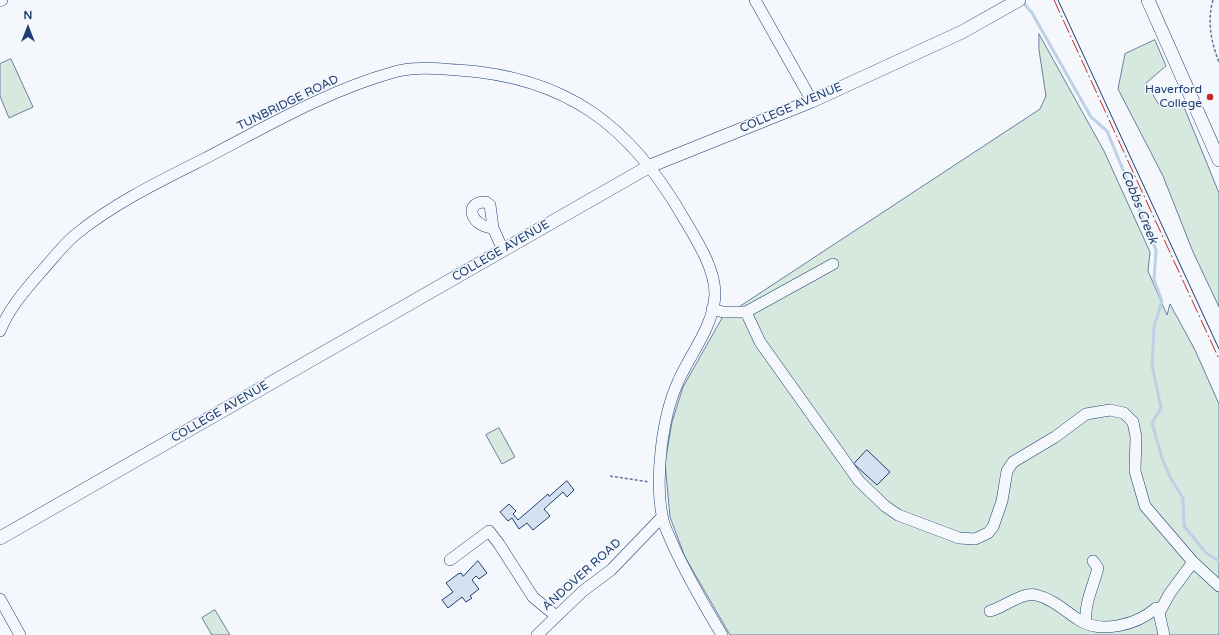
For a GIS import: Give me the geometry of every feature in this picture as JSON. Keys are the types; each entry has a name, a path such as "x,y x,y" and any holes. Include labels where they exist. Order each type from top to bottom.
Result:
{"main road":[{"name":"COLLEGE AVENUE","path":"0,538 650,166 812,101 962,32 1019,0"},
{"path":"1148,0 1219,160"}],"street":[{"path":"755,0 812,101"},
{"name":"TUNBRIDGE ROAD","path":"0,331 5,319 32,283 72,237 119,205 151,186 327,96 398,70 416,69 480,72 504,75 573,99 598,115 626,139 650,166 682,216 706,262 713,281 715,294 710,320 677,383 670,403 663,442 660,484 662,517 687,577 722,635"},
{"path":"493,228 503,250"},
{"path":"712,309 723,312 746,312 833,264"},
{"path":"746,312 760,342 859,481 885,506 898,514 958,538 975,539 988,533 997,519 1007,471 1012,462 1055,437 1086,414 1110,410 1124,414 1133,422 1136,437 1135,471 1145,506 1193,562 1219,586"},
{"name":"ANDOVER ROAD","path":"537,635 583,591 611,570 662,517"},
{"path":"450,560 489,531 533,597 556,616"},
{"path":"1086,623 1085,613 1087,603 1098,568 1093,561"},
{"path":"1159,613 1170,593 1193,562"},
{"path":"990,611 1028,595 1036,595 1049,600 1095,627 1122,625 1137,620 1156,608 1159,613 1164,635"},
{"path":"0,600 20,635"}],"path":[{"path":"1213,0 1211,10 1211,33 1219,62"},
{"path":"610,476 660,484"}],"shaded area":[{"path":"1039,34 1104,151 1150,252 1148,271 1167,315 1170,304 1195,350 1219,404 1219,635 730,635 685,557 670,517 665,463 672,422 683,387 722,318 1040,109 1046,96 1039,50"},
{"path":"1155,40 1166,66 1146,83 1159,105 1184,107 1219,193 1219,307 1193,252 1163,176 1118,89 1125,54"},
{"path":"11,59 33,107 9,118 0,96 0,64"},
{"path":"499,428 515,457 502,464 486,435"},
{"path":"215,610 230,635 212,635 202,618"}],"building":[{"path":"867,450 890,472 877,485 854,464"},
{"path":"567,481 574,490 567,497 563,492 544,509 550,516 533,530 527,523 519,529 512,518 508,521 500,512 509,504 516,511 513,514 518,520 548,494 549,496"},
{"path":"478,561 487,573 479,579 476,576 472,580 479,589 470,596 472,598 466,602 462,597 448,608 442,600 453,592 446,583 458,574 461,573 463,576"}],"waterway":[{"name":"Cobbs Creek","path":"1022,1 1032,13 1091,117 1107,131 1156,250 1154,280 1162,301 1154,327 1152,365 1161,408 1152,423 1162,458 1171,479 1183,498 1184,526 1206,553 1219,561"}],"tram line":[{"path":"1058,0 1219,349"}],"power":[{"path":"1054,0 1219,359"}],"place":[{"name":"Haverford College","path":"1210,97"}]}
